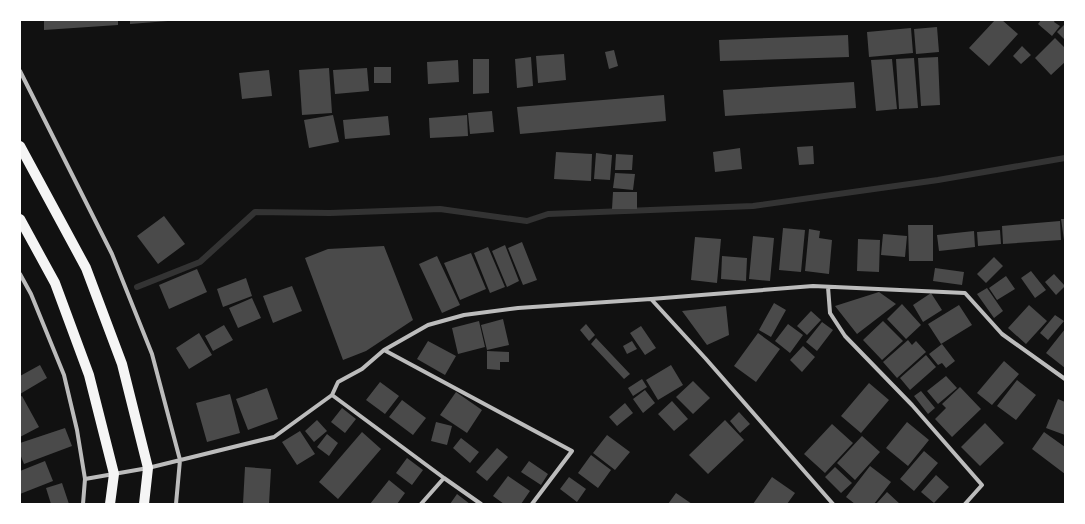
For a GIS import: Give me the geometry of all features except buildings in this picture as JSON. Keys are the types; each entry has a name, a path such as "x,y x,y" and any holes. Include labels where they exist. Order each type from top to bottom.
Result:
{"main road":[{"path":"20,146 86,268 122,364 148,468 144,504"},
{"path":"20,219 55,283 89,375 114,474 110,504"}],"street":[{"path":"20,71 112,254 152,354 180,460 176,504"},
{"path":"20,274 31,294 64,375 77,430 85,479 83,504"},
{"path":"85,479 148,468 274,437 332,394 338,382 362,369 384,350 428,325 464,315 518,308 651,300 813,286 965,293 1002,334 1065,379"},
{"path":"828,287 830,313 846,336 912,405 982,485 965,504"},
{"path":"651,300 706,359 833,504"},
{"path":"384,350 572,451 532,504"},
{"path":"332,394 481,504"},
{"path":"421,504 444,478"}],"waterway":[{"path":"137,287 200,262 255,212 330,213 440,209 527,221 548,214 753,206 938,180 1065,158"}]}
